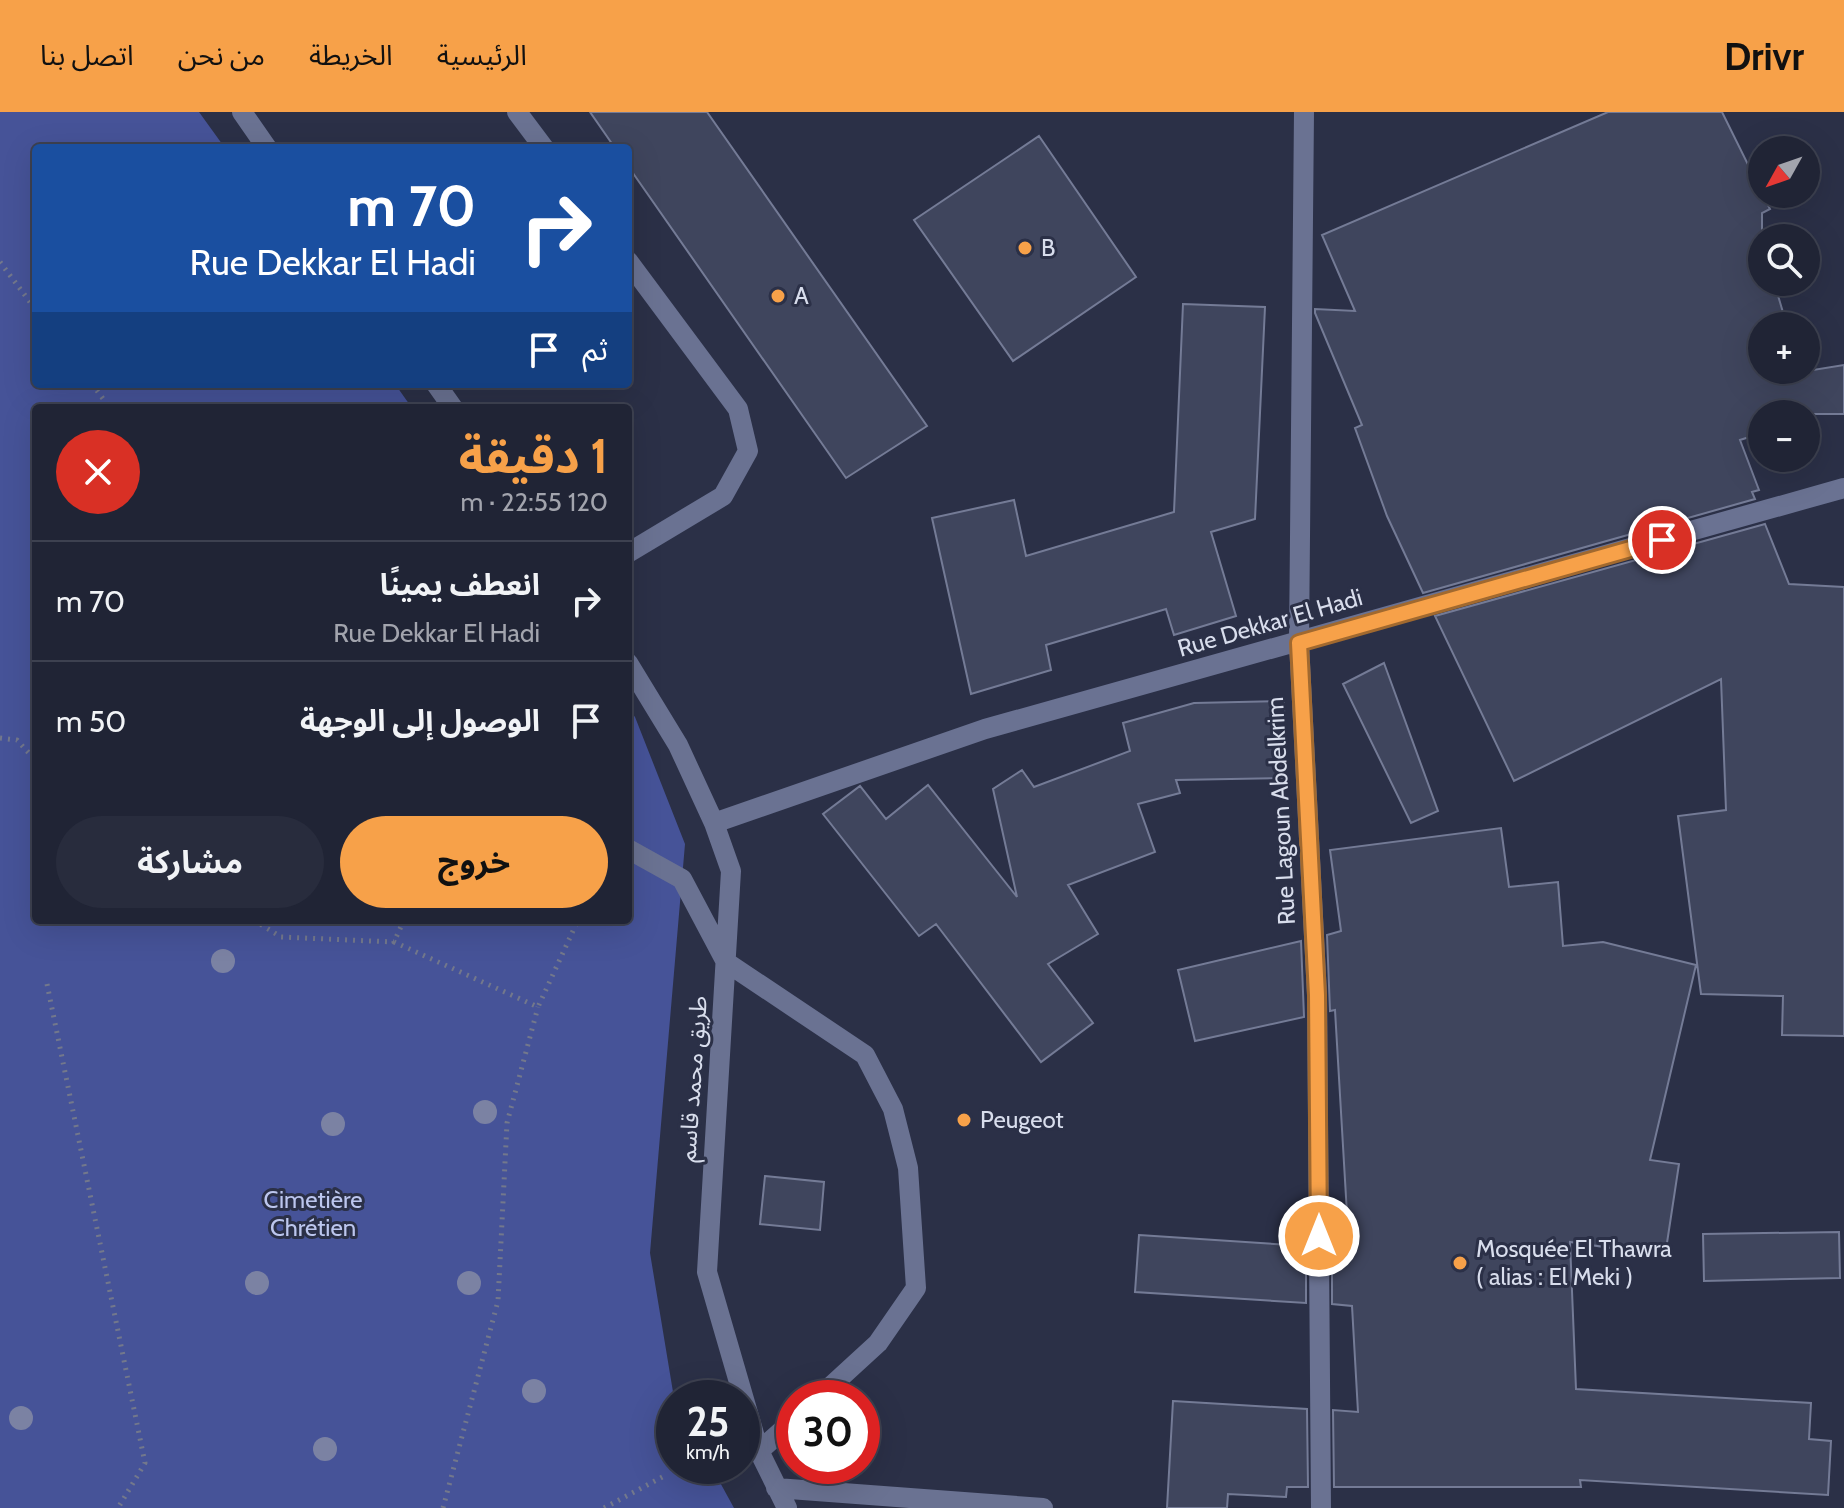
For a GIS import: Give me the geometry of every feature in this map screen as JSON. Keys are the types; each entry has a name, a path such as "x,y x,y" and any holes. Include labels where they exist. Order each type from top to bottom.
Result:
{"street":[{"path":"242,112 264,144"},
{"path":"517,112 541,144"},
{"name":"Rue Lagoun Abdelkrim","path":"1304,112 1299,643 1317,995 1321,1508"},
{"path":"632,266 738,409 748,451 723,496 632,551"},
{"name":"Rue Dekkar El Hadi","path":"714,823 985,729 1844,488"},
{"name":"طريق محمد قاسم","path":"632,670 678,745 714,823 731,871 707,1272 738,1380"},
{"path":"632,851 682,879 726,962 865,1055 893,1109 908,1168 916,1288 878,1343 838,1380"},
{"path":"760,1450 776,1436"},
{"name":"طريق محمد قاسم","path":"760,1453 787,1508"},
{"path":"776,1488 1043,1508"}],"path":[{"path":"0,262 32,305"},
{"path":"0,738 17,740 32,757"},
{"path":"260,924 281,937 394,942 538,1007"},
{"path":"394,942 402,924"},
{"path":"443,1508 498,1301 507,1123 538,1007 576,924"},
{"path":"47,984 145,1463 118,1508"},
{"path":"604,1508 656,1480"}],"green space":[{"name":"Cimetière Chrétien","path":"0,112 199,112 222,144 32,144 32,388 398,388 409,404 32,404 32,924 632,924 632,713 685,844 650,1253 671,1380 656,1380 656,1484 721,1484 734,1508 0,1508"}],"building":[{"name":"A","path":"590,112 707,112 927,426 846,478 632,172 632,144 612,144"},
{"path":"1608,112 1722,112 1748,165 1748,208 1770,209 1762,213 1762,224 1748,224 1748,296 1778,296 1783,312 1748,312 1748,384 1820,384 1820,369 1844,365 1844,414 1820,414 1820,400 1748,400 1748,437 1740,440 1748,461 1748,472 1752,472 1759,490 1752,492 1755,499 1423,593 1387,516 1355,428 1362,425 1315,313 1315,309 1355,311 1322,235"},
{"name":"B","path":"1039,136 1136,277 1013,361 914,220"},
{"path":"1183,304 1265,307 1255,519 1211,532 1236,616 1174,635 1166,609 1046,645 1051,670 971,694 932,518 1014,500 1026,556 1174,512"},
{"path":"1765,524 1789,584 1844,587 1844,1036 1782,1035 1783,996 1701,994 1678,816 1726,810 1721,679 1514,781 1435,616"},
{"path":"1384,663 1438,811 1411,823 1343,684"},
{"path":"1284,701 1285,778 1176,780 1180,793 1138,804 1155,852 1068,885 1098,934 1048,964 1093,1023 1041,1062 936,924 919,936 823,814 860,786 886,819 928,785 1017,897 993,789 1022,770 1034,787 1130,751 1123,723 1194,703"},
{"path":"1501,828 1509,887 1558,882 1563,946 1603,942 1696,965 1650,1160 1679,1164 1665,1256 1570,1242 1576,1389 1811,1403 1809,1439 1831,1441 1828,1495 1580,1480 1581,1487 1334,1487 1333,1410 1358,1412 1352,1306 1332,1304 1332,1247 1349,1248 1335,1010 1330,1011 1327,935 1341,931 1330,850"},
{"path":"1301,941 1304,1017 1195,1041 1178,970"},
{"path":"765,1176 824,1182 820,1230 760,1224"},
{"path":"1839,1232 1840,1278 1704,1281 1703,1234"},
{"path":"1139,1235 1306,1246 1306,1303 1135,1292"},
{"path":"1173,1401 1307,1409 1308,1487 1287,1487 1286,1497 1228,1494 1227,1508 1167,1508"}],"place":[{"name":"B","path":"1025,248"},
{"name":"A","path":"778,296"},
{"name":"Peugeot","path":"964,1120"},
{"name":"Mosquée El Thawra ( alias : El Meki )","path":"1460,1263"}],"route":[{"path":"1319,1236 1317,995 1299,643 1662,540"}]}
